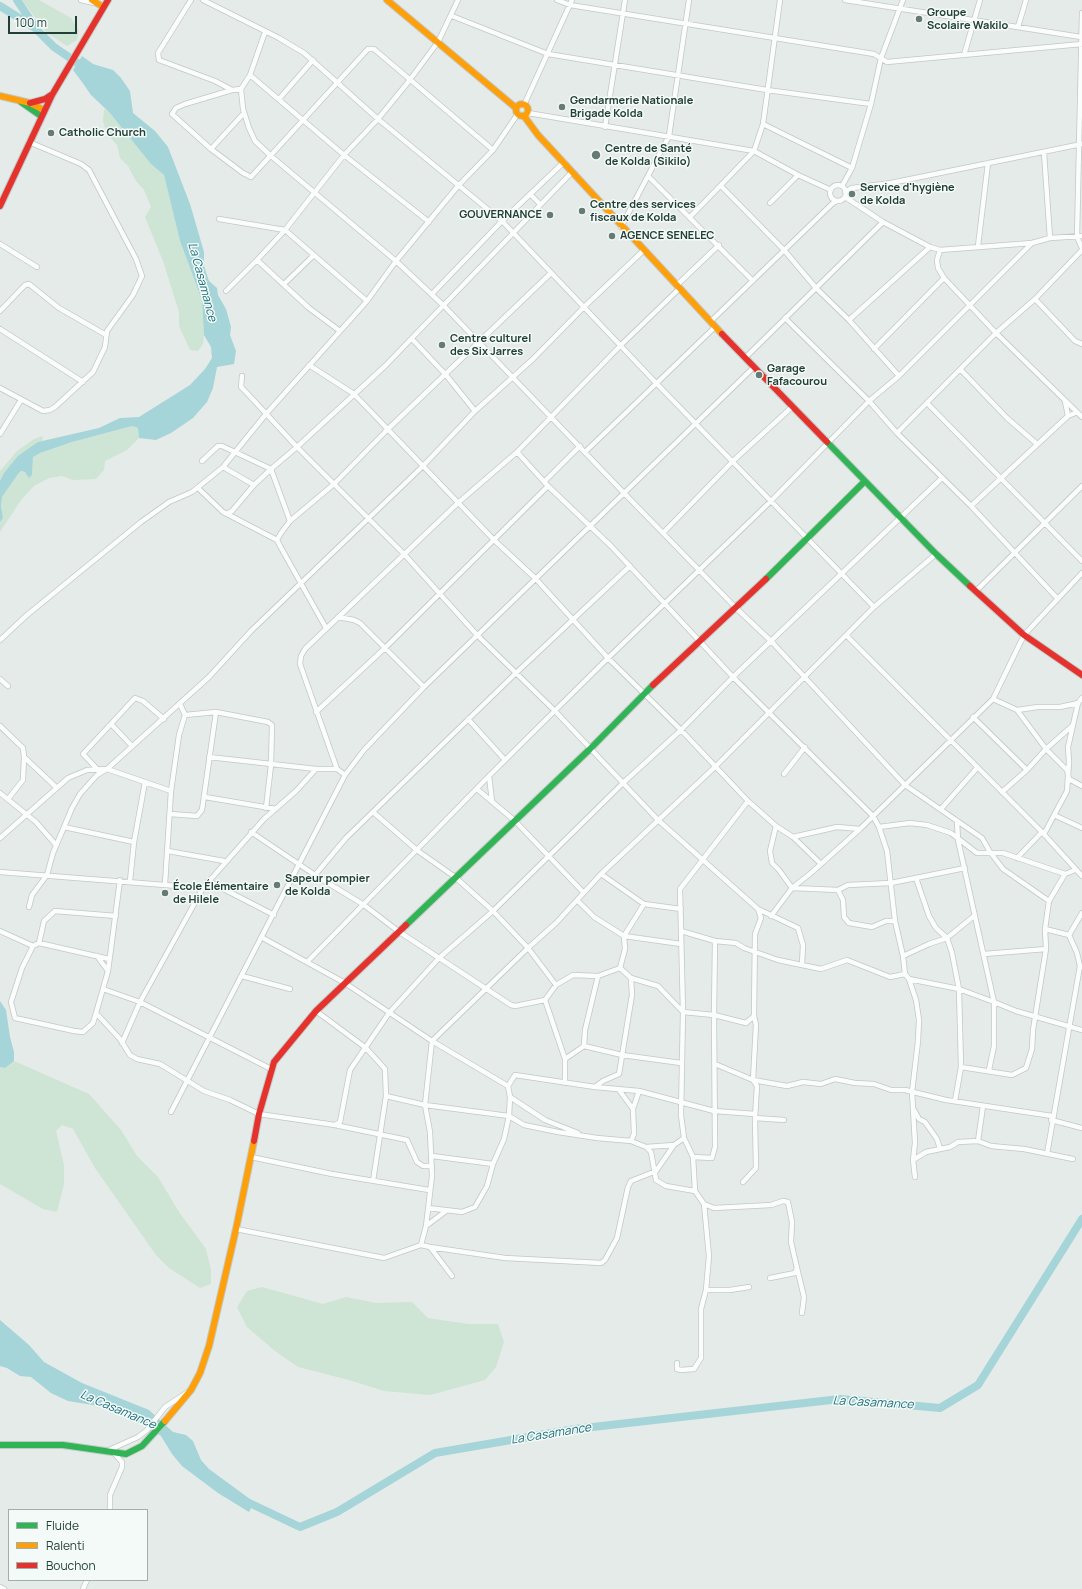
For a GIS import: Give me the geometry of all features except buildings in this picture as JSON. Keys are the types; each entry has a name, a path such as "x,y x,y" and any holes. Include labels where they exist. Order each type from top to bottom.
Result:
{"street":[{"path":"81,0 93,1 103,7"},
{"path":"0,206 42,113 60,80 96,23 108,0"},
{"path":"191,0 158,53 159,60 215,81 232,90"},
{"path":"202,0 279,38 313,60 378,119 502,221 621,344 656,384 696,423 874,607"},
{"path":"0,640 27,615 141,522 169,502 198,488 223,467 266,414 366,301 396,261 458,186 493,150 517,115 516,108 467,69 438,42 388,0"},
{"path":"226,291 285,230 344,155 378,119 438,42 452,16 458,0"},
{"path":"557,0 570,5 874,54 887,62 1081,44"},
{"path":"524,105 572,0"},
{"path":"605,127 625,0"},
{"path":"621,227 649,176 668,136 689,0"},
{"path":"690,217 754,151 763,124 780,0"},
{"path":"845,0 974,22 1081,37"},
{"path":"903,0 901,9 881,58 871,104 852,168 842,186 845,194 883,222 930,247 940,250 1032,243 1050,238 1080,236"},
{"path":"964,55 980,0"},
{"path":"1018,27 1026,0"},
{"path":"897,433 928,404 996,333 1036,299 1082,249 1080,236 1080,145 1082,13"},
{"path":"452,16 548,54 767,90 871,104"},
{"path":"265,32 250,75 240,89 244,113 255,141 396,261 432,294 623,492 700,569 736,608 771,641 905,785 982,838 990,852 1003,869 1049,901"},
{"path":"240,89 185,104 176,108 172,114 211,148 243,173 251,176 368,49 374,49 493,150"},
{"path":"279,99 313,60"},
{"path":"250,75 344,155 429,222"},
{"path":"20,102 30,103 45,99 52,95"},
{"path":"0,96 20,102 42,113"},
{"path":"30,103 42,113"},
{"path":"516,108 519,105 524,105"},
{"path":"524,105 527,108 526,114 538,135 710,322 746,357 827,443 901,516 936,554 1024,635 1082,675"},
{"path":"211,148 244,113"},
{"path":"517,115 526,114 754,151 798,175 831,190"},
{"path":"763,124 852,168"},
{"path":"0,388 43,411 50,410 93,372 105,347 107,331 139,286 142,276 136,259 89,170 80,164 29,142"},
{"path":"710,322 833,203 852,188 891,183 1080,145"},
{"path":"1044,153 1050,238"},
{"path":"432,294 502,221 564,162"},
{"path":"978,246 988,163"},
{"path":"227,514 232,511 254,485 297,447 412,339 572,172"},
{"path":"770,203 798,175"},
{"path":"649,176 753,281"},
{"path":"721,186 784,250 816,288 849,320 899,376"},
{"path":"837,201 831,197 831,190 834,186 842,186"},
{"path":"530,194 540,204"},
{"path":"219,219 285,230 366,301"},
{"path":"746,357 883,222"},
{"path":"308,962 418,851 505,760 608,658 771,501 869,401 899,376 1032,243"},
{"path":"0,244 37,267"},
{"path":"336,769 300,664 301,656 305,649 459,502 517,452 719,245"},
{"path":"849,320 930,247"},
{"path":"29,907 32,895 47,875 56,845 72,808 80,794 97,775 107,769 180,704 208,677 251,631 302,584 423,466 475,411 533,359 584,307 644,250"},
{"path":"940,250 937,260 938,268 944,278 996,333 1065,400 1075,413 1082,417"},
{"path":"284,284 314,255"},
{"path":"257,260 309,308 340,331"},
{"path":"277,540 290,521 334,484 388,429 551,273"},
{"path":"874,349 944,278"},
{"path":"0,311 25,285 29,284 59,308 106,335"},
{"path":"1036,299 1075,341 1082,344"},
{"path":"785,318 869,401 897,433 971,506 1057,598"},
{"path":"585,452 715,327"},
{"path":"0,329 83,382"},
{"path":"412,339 446,375 475,411"},
{"path":"309,365 354,394 494,540 535,578 608,658 681,730 748,801 776,826 793,837 822,864"},
{"path":"171,1112 346,775 364,750 424,687 623,492 754,367"},
{"path":"961,370 1007,418 1037,444"},
{"path":"242,376 241,387 266,414 404,554 478,635 555,711 658,820 702,861 758,909 798,928 802,944 802,965"},
{"path":"0,434 21,400"},
{"path":"1065,400 1068,416"},
{"path":"928,404 1082,562"},
{"path":"664,532 733,461 793,406"},
{"path":"971,506 1068,416 1075,413"},
{"path":"202,462 218,446 225,446 271,469 290,521"},
{"path":"316,712 385,648 494,540 547,484 580,446"},
{"path":"517,452 547,484 630,566 733,677 770,712 873,816 879,827 887,851 896,921 905,974 909,979 916,1000 919,1020 912,1092 915,1143 913,1160 914,1177"},
{"path":"223,467 254,485"},
{"path":"335,1125 340,1122 350,1070 389,1013 439,958 493,911 623,783 681,730 733,677 942,478"},
{"path":"0,1445 63,1445 126,1454 142,1446 148,1440 191,1390 200,1373 209,1346 236,1229 259,1114 274,1062 316,1011 590,749 699,641 736,608 865,481"},
{"path":"198,488 223,512 277,540 326,628"},
{"path":"976,591 1081,490"},
{"path":"421,1245 426,1226 432,1166 430,1132 425,1105 432,1041 578,901 583,892 601,874 716,766 847,636 874,607 936,554"},
{"path":"315,875 346,838 573,618 630,566"},
{"path":"772,916 792,888 822,864 860,829 993,699 1024,635 1082,573"},
{"path":"338,617 360,622 424,687"},
{"path":"847,636 1043,833 1082,876"},
{"path":"0,679 8,686"},
{"path":"99,771 83,754 112,725 135,698 143,701 164,719"},
{"path":"993,699 1017,710 1046,749 1067,770 1069,779 1082,786"},
{"path":"1017,710 1038,707 1060,707 1080,701"},
{"path":"1017,858 1043,833 1067,791 1069,779 1068,747 1072,726 1080,701"},
{"path":"165,884 171,790 179,735 185,715 180,704"},
{"path":"185,715 216,712 268,722 272,725 271,765 266,808"},
{"path":"170,814 197,816 201,814 205,797 216,712"},
{"path":"973,717 1027,770"},
{"path":"468,719 505,760"},
{"path":"112,725 132,746"},
{"path":"0,726 23,748 24,757 22,780 8,799"},
{"path":"1002,792 1072,726"},
{"path":"784,774 805,747"},
{"path":"24,757 57,788"},
{"path":"210,757 271,765 316,769 336,769 346,775"},
{"path":"941,809 977,768"},
{"path":"0,838 76,773 87,770 99,771 107,769 171,790"},
{"path":"122,1043 140,1002 203,888 224,861 251,832 296,791 316,769"},
{"path":"489,776 492,801"},
{"path":"130,881 134,842 145,782"},
{"path":"477,789 515,820 583,892"},
{"path":"0,793 36,822 56,845"},
{"path":"205,797 276,809"},
{"path":"677,1364 678,1369 681,1370 694,1369 701,1358 701,1309 706,1290 709,1256 704,1204 695,1191 693,1157 684,1138 680,1101 683,1012 680,889 748,801"},
{"path":"373,812 418,851 455,877 493,911 528,948 556,985"},
{"path":"1054,815 1082,828"},
{"path":"957,822 958,840 994,1002 994,1046 989,1070"},
{"path":"879,827 910,823 927,825 951,833 958,840 977,853 1003,852 1065,874"},
{"path":"776,826 770,851 772,863 792,888"},
{"path":"793,837 837,826 860,829"},
{"path":"64,827 134,842"},
{"path":"251,832 315,875 364,905 398,931 485,989 515,1006 545,1000 556,985 573,975 598,976 620,968"},
{"path":"168,851 224,861"},
{"path":"792,888 838,890 848,885 891,884 965,868"},
{"path":"961,1067 989,1070 1012,1075 1026,1068 1032,1049 1035,1016 1046,949 1045,929 1049,901 1065,874 1075,870"},
{"path":"0,872 120,880 203,888"},
{"path":"601,874 644,904 681,909"},
{"path":"916,878 929,916 936,928 947,938 952,953 959,989 961,1067 955,1101"},
{"path":"109,959 39,943 33,946 22,968 11,1002 15,1018 83,1032 94,1023 108,970 120,880"},
{"path":"208,881 274,915"},
{"path":"838,890 843,900 844,917 849,923 872,927 886,921 896,921"},
{"path":"578,901 594,917 624,936 681,944"},
{"path":"620,968 625,949 624,936 644,904"},
{"path":"743,1182 756,1168 755,1116 757,1086 753,1080 756,1025 754,1016 754,952 755,934 761,918 758,909"},
{"path":"39,943 44,921 55,911 116,916"},
{"path":"1069,936 1082,913"},
{"path":"903,956 928,944 947,938 974,916"},
{"path":"1045,929 1069,936 1077,953 1081,967 1069,1025 1061,1078 1052,1118 1047,1154"},
{"path":"0,931 33,946"},
{"path":"681,931 715,940 736,943 754,952 778,960 821,969 847,960 890,978 905,974"},
{"path":"261,937 345,983 432,1041 508,1086"},
{"path":"693,1157 712,1158 715,1147 715,940"},
{"path":"984,954 1046,949"},
{"path":"97,956 108,970"},
{"path":"620,968 632,978 658,986 683,1012 714,1015 746,1023 754,1016"},
{"path":"242,976 290,989"},
{"path":"584,1046 585,1030 598,976"},
{"path":"595,1087 603,1081 619,1074 632,995 632,978"},
{"path":"909,979 959,989 971,995 1082,1030"},
{"path":"103,989 140,1002 271,1069"},
{"path":"959,1000 971,995"},
{"path":"545,1000 565,1059 565,1083"},
{"path":"316,1011 366,1048 385,1069 386,1096 373,1181"},
{"path":"96,1013 122,1043 130,1055 137,1059 160,1064 204,1091 230,1100 259,1114 335,1125 407,1140 417,1162 423,1166 432,1166"},
{"path":"565,1059 584,1046 622,1055 682,1063"},
{"path":"715,1064 753,1080 787,1086 803,1082 821,1084 835,1079 854,1083 874,1084 891,1090 905,1090 955,1101 1052,1118 1082,1128"},
{"path":"428,1208 446,1212 462,1212 475,1207 488,1186 494,1164 504,1139 509,1116 510,1097 508,1086 515,1075 595,1087 639,1091 714,1110 784,1120"},
{"path":"619,1090 633,1109"},
{"path":"631,1140 634,1134 633,1109 639,1091"},
{"path":"386,1096 425,1105 509,1116 524,1124 585,1136 631,1140 646,1147 651,1152 656,1171 656,1180 666,1186 695,1191"},
{"path":"510,1097 545,1120 585,1136"},
{"path":"978,1141 983,1106"},
{"path":"913,1108 919,1119 925,1122 937,1139 940,1149"},
{"path":"236,1229 384,1258 421,1245 505,1258 601,1263 605,1260 617,1238 628,1187 631,1181 656,1171 674,1145 684,1138"},
{"path":"913,1160 926,1152 950,1147 958,1142 978,1141 991,1146 1073,1159"},
{"path":"646,1147 674,1145"},
{"path":"432,1156 494,1164"},
{"path":"251,1157 373,1181 429,1190"},
{"path":"704,1204 714,1208 766,1205 783,1201 788,1202 792,1222 791,1242 804,1297 802,1313"},
{"path":"426,1226 446,1212"},
{"path":"430,1247 452,1276"},
{"path":"770,1278 795,1274 797,1268"},
{"path":"706,1290 730,1290 749,1287"},
{"path":"110,1451 127,1443 147,1430 165,1407 191,1390"},
{"path":"110,1451 122,1462 122,1467 110,1495 110,1509"},
{"path":"0,1587 4,1589"}],"green space":[{"path":"22,0 39,0 71,18 79,31 77,40 67,46 47,33"},
{"path":"104,109 109,112 151,164 164,175 180,241 202,300 204,335 203,344 198,351 190,350 179,326 179,312 163,261 145,217 151,207 144,190 136,181 128,166 120,158 117,145 107,134 103,121"},
{"path":"132,426 138,428 139,438 127,450 105,461 104,470 96,479 73,480 62,476 49,478 34,486 21,500 0,532 0,522 3,518 1,506 2,497 21,471 32,475 33,457 40,453 72,442"},
{"path":"43,436 42,441 38,442 4,473 0,481 0,471 17,451 34,439"},
{"path":"14,1061 89,1094 121,1130 137,1156 158,1177 179,1212 206,1249 211,1270 211,1284 200,1288 169,1268 156,1255 95,1168 73,1129 62,1125 56,1131 64,1165 64,1184 57,1212 43,1209 0,1184 0,1067 5,1068"},
{"path":"262,1287 323,1304 346,1297 376,1303 412,1302 428,1318 468,1324 498,1324 504,1342 496,1367 485,1380 430,1395 384,1391 298,1367 275,1351 247,1327 237,1307 247,1291"}],"water":[{"path":"82,56 93,64 113,70 121,78 130,91 133,113 155,131 168,147 190,204 204,252 204,266 209,281 217,288 218,295 226,309 231,327 230,335 236,351 234,364 217,367 213,388 207,402 193,418 171,433 156,440 139,438 138,428 132,426 72,442 40,453 33,457 32,475 29,478 25,472 21,471 2,497 1,506 3,518 0,522 0,481 4,473 18,456 38,442 99,428 120,418 139,417 190,385 205,369 212,358 211,347 204,335 202,300 180,241 164,175 151,164 109,112 91,95 73,70"},
{"path":"0,1001 6,1010 14,1052 14,1061 5,1068 0,1067"},
{"path":"0,1320 29,1345 44,1362 82,1383 149,1410 173,1432 186,1435 193,1441 201,1460 209,1469 254,1502 249,1512 218,1493 182,1466 172,1454 161,1436 144,1425 99,1406 68,1401 51,1393 31,1377 20,1376 7,1368 0,1366"}],"waterway":[{"name":"La Casamance","path":"17,0 37,30 54,47 79,64"},
{"path":"0,6 35,28"},
{"name":"La Casamance","path":"243,1500 300,1527 337,1512 435,1453 575,1429 840,1399 940,1408 978,1385 1082,1219"}],"traffic: fast":[{"path":"21,102 41,116"},
{"path":"827,442 936,554 970,586"},
{"path":"766,579 865,481"},
{"path":"406,925 590,749 653,685"},
{"path":"0,1445 63,1445 126,1454 142,1446 165,1421"}],"traffic: slow":[{"path":"92,0 103,7"},
{"path":"387,0 516,108"},
{"path":"0,96 30,103 44,110"},
{"path":"520,104 524,104 528,110 524,116 520,116 516,112 516,108 520,104"},
{"path":"524,116 538,135 722,334"},
{"path":"165,1421 191,1390 200,1373 209,1346 236,1229 254,1141"}],"traffic: jam":[{"path":"0,206 52,95 108,0"},
{"path":"30,103 45,99 51,95"},
{"path":"722,334 827,442"},
{"path":"653,685 766,579"},
{"path":"970,586 1024,635 1082,675"},
{"path":"254,1141 259,1114 274,1062 316,1011 406,925"}],"place":[{"name":"Groupe Scolaire Wakilo","path":"919,19"},
{"name":"Gendarmerie Nationale Brigade Kolda","path":"562,107"},
{"name":"Catholic Church","path":"51,133"},
{"name":"Centre de Santé de Kolda (Sikilo)","path":"596,155"},
{"name":"Service d'hygiène de Kolda","path":"852,194"},
{"name":"Centre des services fiscaux de Kolda","path":"582,211"},
{"name":"GOUVERNANCE","path":"550,215"},
{"name":"AGENCE SENELEC","path":"612,236"},
{"name":"Centre culturel des Six Jarres","path":"442,345"},
{"name":"Garage Fafacourou","path":"759,375"},
{"name":"Sapeur pompier de Kolda","path":"277,885"},
{"name":"École Élémentaire de Hilele","path":"165,893"}]}
